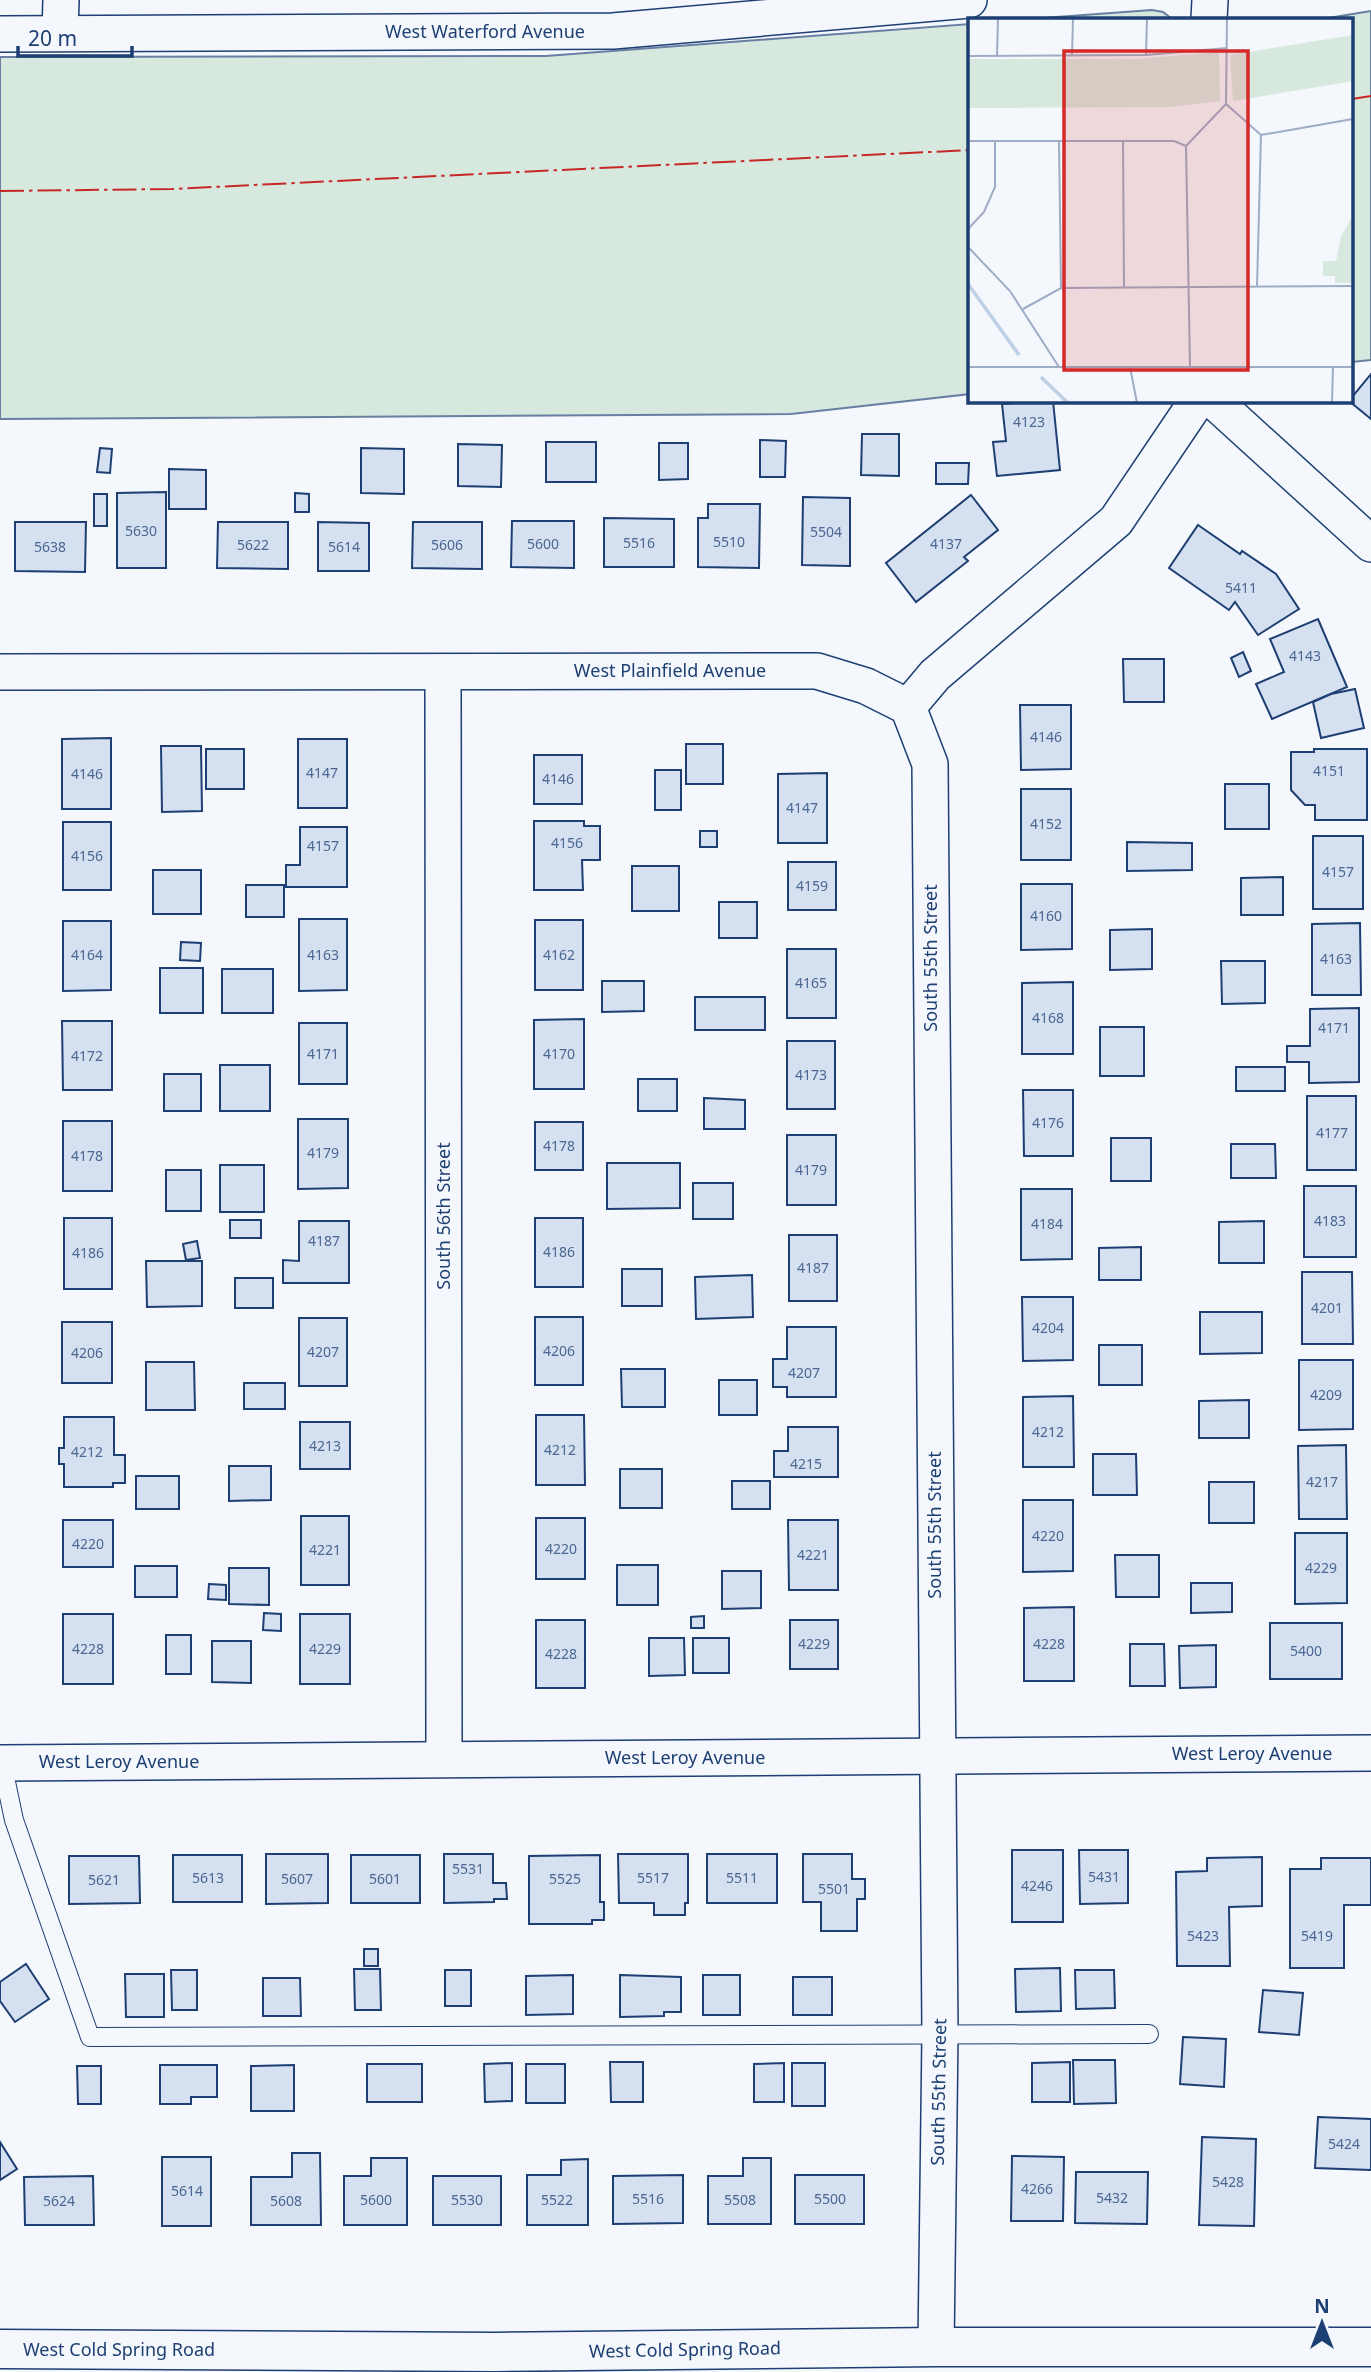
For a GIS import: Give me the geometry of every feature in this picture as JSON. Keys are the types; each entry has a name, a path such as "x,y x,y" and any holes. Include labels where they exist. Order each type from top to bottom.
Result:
{"street":[{"name":"West Waterford Avenue","path":"0,34 60,17 613,16 969,0"},
{"path":"1209,18 1210,0"},
{"path":"908,707 934,675 1116,521 1196,402"},
{"path":"1215,402 1371,544"},
{"name":"West Plainfield Avenue","path":"0,672 817,671 866,686 908,707"},
{"name":"South 56th Street","path":"443,672 444,1759"},
{"name":"South 55th Street","path":"908,707 930,764 940,2034 936,2347"},
{"name":"West Leroy Avenue","path":"1,1763 1371,1753"},
{"name":"West Cold Spring Road","path":"0,2349 495,2362 936,2347 1371,2347"}],"lane":[{"path":"1,1763 14,1820 90,2037 1149,2034"}],"shaded area":[{"path":"1152,10 1163,12 1171,18 1043,18"},
{"path":"1371,11 1371,360 1354,362 1354,18 1328,18"},
{"path":"968,24 968,394 791,414 0,419 0,57 546,56"}],"building":[{"path":"1371,374 1371,419 1350,402 1354,402 1354,395"},
{"path":"1053,402 1060,470 997,476 993,442 1006,441 1002,404"},
{"path":"862,434 899,434 899,476 861,475"},
{"path":"760,440 786,441 785,477 760,477"},
{"path":"546,442 596,442 596,482 546,482"},
{"path":"659,443 688,443 688,479 659,480"},
{"path":"458,444 502,445 501,487 458,486"},
{"path":"100,448 112,449 110,473 97,472"},
{"path":"361,448 404,449 404,494 361,493"},
{"path":"936,463 969,463 968,484 936,484"},
{"path":"169,469 206,470 206,509 169,509"},
{"path":"166,492 166,568 117,568 117,493"},
{"path":"295,493 309,494 309,512 295,512"},
{"path":"94,494 107,494 107,526 94,526"},
{"path":"971,495 998,530 964,557 968,561 916,602 886,563"},
{"path":"803,497 850,498 850,566 802,565"},
{"path":"708,504 760,504 759,568 698,567 698,518 708,518"},
{"path":"604,518 674,519 674,567 604,567"},
{"path":"512,521 574,521 574,568 511,567"},
{"path":"15,522 86,522 85,572 15,571"},
{"path":"218,522 288,522 288,569 217,568"},
{"path":"318,522 369,523 369,571 318,571"},
{"path":"413,522 482,522 482,569 412,568"},
{"path":"1198,525 1240,554 1242,551 1276,574 1299,609 1258,635 1235,602 1229,610 1169,568"},
{"path":"1318,619 1347,687 1272,719 1256,684 1284,672 1270,639"},
{"path":"1243,652 1251,671 1239,677 1231,658"},
{"path":"1123,659 1164,659 1164,702 1124,702"},
{"path":"1355,689 1364,728 1321,738 1313,702 1331,694"},
{"path":"1020,705 1071,705 1071,769 1021,770"},
{"path":"111,738 111,809 62,809 62,739"},
{"path":"298,739 347,739 347,808 298,808"},
{"path":"686,744 723,744 723,784 686,784"},
{"path":"161,746 201,746 202,811 162,812"},
{"path":"206,749 244,749 244,789 206,789"},
{"path":"1314,749 1367,749 1367,820 1315,820 1315,805 1305,805 1291,790 1291,752 1314,752"},
{"path":"534,755 582,755 582,804 534,804"},
{"path":"655,770 681,770 681,810 655,810"},
{"path":"827,773 827,843 778,843 778,774"},
{"path":"1225,784 1269,784 1269,829 1225,829"},
{"path":"1021,789 1071,789 1071,860 1021,860"},
{"path":"534,821 584,821 584,826 600,826 600,860 582,860 583,890 534,890"},
{"path":"63,822 111,822 111,890 63,890"},
{"path":"300,827 347,827 347,887 286,887 286,865 300,865"},
{"path":"700,831 717,831 717,847 700,847"},
{"path":"1313,836 1363,836 1363,909 1313,909"},
{"path":"1127,842 1192,843 1192,870 1127,871"},
{"path":"788,862 836,862 836,910 788,910"},
{"path":"632,866 679,866 679,911 632,911"},
{"path":"153,870 201,870 201,914 153,914"},
{"path":"1283,877 1283,915 1241,915 1241,878"},
{"path":"1021,884 1072,884 1072,949 1021,950"},
{"path":"246,885 284,885 284,917 246,917"},
{"path":"719,902 757,902 757,938 719,938"},
{"path":"299,919 347,919 347,990 299,991"},
{"path":"535,920 583,920 583,990 535,990"},
{"path":"63,921 111,921 111,990 63,991"},
{"path":"1360,923 1361,995 1312,995 1312,924"},
{"path":"1152,929 1152,969 1110,970 1110,930"},
{"path":"181,942 201,943 200,961 180,960"},
{"path":"787,949 836,949 836,1018 787,1018"},
{"path":"1221,961 1265,961 1265,1003 1222,1004"},
{"path":"160,968 203,968 203,1013 160,1013"},
{"path":"222,969 273,969 273,1013 222,1013"},
{"path":"602,981 644,981 644,1011 602,1012"},
{"path":"1073,982 1073,1054 1022,1054 1022,983"},
{"path":"695,997 765,997 765,1030 695,1030"},
{"path":"1359,1008 1359,1082 1309,1083 1309,1062 1287,1062 1287,1046 1310,1046 1310,1009"},
{"path":"584,1019 584,1089 534,1089 534,1020"},
{"path":"62,1021 112,1021 112,1090 63,1090"},
{"path":"299,1023 347,1023 347,1084 299,1084"},
{"path":"1100,1027 1144,1027 1144,1076 1100,1076"},
{"path":"787,1041 835,1041 835,1109 787,1109"},
{"path":"220,1065 270,1065 270,1111 220,1111"},
{"path":"1236,1067 1285,1067 1285,1091 1236,1091"},
{"path":"164,1074 201,1074 201,1111 164,1111"},
{"path":"638,1079 677,1079 677,1111 638,1111"},
{"path":"1023,1090 1073,1090 1073,1156 1024,1156"},
{"path":"1307,1096 1356,1096 1356,1170 1307,1170"},
{"path":"704,1098 745,1100 745,1129 704,1129"},
{"path":"298,1119 348,1119 348,1188 298,1189"},
{"path":"63,1121 112,1121 112,1191 63,1191"},
{"path":"535,1122 583,1122 583,1170 535,1170"},
{"path":"787,1135 836,1135 836,1205 787,1205"},
{"path":"1111,1138 1151,1138 1151,1181 1111,1181"},
{"path":"1231,1144 1275,1144 1276,1178 1231,1178"},
{"path":"607,1163 680,1163 680,1208 607,1209"},
{"path":"220,1165 264,1165 264,1212 220,1212"},
{"path":"166,1170 201,1170 201,1211 166,1211"},
{"path":"693,1183 733,1183 733,1219 693,1219"},
{"path":"1304,1186 1356,1186 1356,1257 1304,1257"},
{"path":"1021,1189 1072,1189 1072,1259 1021,1260"},
{"path":"64,1218 112,1218 112,1289 64,1289"},
{"path":"535,1218 583,1218 583,1287 535,1287"},
{"path":"230,1220 261,1220 261,1238 230,1238"},
{"path":"299,1221 349,1221 349,1283 283,1283 283,1260 299,1261"},
{"path":"1264,1221 1264,1263 1219,1263 1219,1222"},
{"path":"789,1235 837,1235 837,1301 789,1301"},
{"path":"197,1241 200,1258 186,1260 183,1244"},
{"path":"1141,1247 1141,1280 1099,1280 1099,1248"},
{"path":"146,1261 202,1261 202,1306 147,1307"},
{"path":"622,1269 662,1269 662,1306 622,1306"},
{"path":"1302,1272 1352,1272 1353,1344 1302,1344"},
{"path":"752,1275 753,1317 696,1319 695,1277"},
{"path":"235,1278 273,1278 273,1308 235,1308"},
{"path":"1022,1297 1073,1297 1073,1360 1023,1361"},
{"path":"1200,1312 1262,1312 1262,1353 1200,1354"},
{"path":"535,1317 583,1317 583,1385 535,1385"},
{"path":"299,1318 347,1318 347,1386 299,1386"},
{"path":"62,1322 112,1322 112,1383 62,1383"},
{"path":"787,1327 836,1327 836,1397 787,1397 787,1387 773,1387 773,1359 787,1359"},
{"path":"1099,1345 1142,1345 1142,1385 1099,1385"},
{"path":"1299,1360 1353,1360 1353,1429 1299,1430"},
{"path":"146,1362 194,1362 195,1410 146,1410"},
{"path":"621,1369 665,1369 665,1407 622,1407"},
{"path":"719,1380 757,1380 757,1415 719,1415"},
{"path":"244,1383 285,1383 285,1409 244,1409"},
{"path":"1073,1396 1074,1467 1023,1467 1023,1397"},
{"path":"1249,1400 1249,1438 1199,1438 1199,1401"},
{"path":"536,1415 584,1415 585,1485 536,1485"},
{"path":"64,1417 114,1417 114,1455 125,1455 125,1483 113,1483 113,1487 64,1487 64,1464 59,1464 59,1448 64,1448"},
{"path":"300,1422 350,1422 350,1469 300,1469"},
{"path":"788,1427 838,1427 838,1477 774,1477 774,1451 788,1451"},
{"path":"1346,1445 1347,1519 1299,1519 1298,1446"},
{"path":"1093,1454 1136,1454 1137,1495 1093,1495"},
{"path":"229,1466 271,1466 271,1500 229,1501"},
{"path":"620,1469 662,1469 662,1508 620,1508"},
{"path":"136,1476 179,1476 179,1509 136,1509"},
{"path":"732,1481 770,1481 770,1509 732,1509"},
{"path":"1209,1482 1254,1482 1254,1523 1209,1523"},
{"path":"1023,1500 1073,1500 1073,1571 1023,1572"},
{"path":"301,1516 349,1516 349,1585 301,1585"},
{"path":"536,1518 585,1518 585,1579 536,1579"},
{"path":"63,1520 113,1520 113,1567 63,1567"},
{"path":"788,1520 838,1520 838,1590 789,1590"},
{"path":"1295,1533 1347,1533 1347,1603 1295,1604"},
{"path":"1115,1555 1159,1555 1159,1597 1116,1597"},
{"path":"617,1565 658,1565 658,1605 617,1605"},
{"path":"135,1566 177,1566 177,1597 135,1597"},
{"path":"229,1568 269,1568 269,1605 229,1604"},
{"path":"722,1571 761,1571 761,1608 722,1609"},
{"path":"1191,1583 1232,1583 1232,1612 1191,1613"},
{"path":"209,1584 226,1585 226,1600 208,1599"},
{"path":"1074,1607 1074,1681 1024,1681 1024,1608"},
{"path":"264,1613 281,1614 281,1631 263,1630"},
{"path":"63,1614 113,1614 113,1684 63,1684"},
{"path":"300,1614 350,1614 350,1684 300,1684"},
{"path":"704,1616 704,1628 691,1628 691,1617"},
{"path":"536,1620 585,1620 585,1688 536,1688"},
{"path":"790,1620 838,1620 838,1669 790,1669"},
{"path":"1270,1623 1342,1623 1342,1679 1270,1679"},
{"path":"166,1635 191,1635 191,1674 166,1674"},
{"path":"649,1638 684,1638 685,1675 649,1676"},
{"path":"693,1638 729,1638 729,1673 693,1673"},
{"path":"212,1641 251,1641 251,1683 212,1682"},
{"path":"1130,1644 1164,1644 1165,1686 1130,1686"},
{"path":"1216,1645 1216,1687 1180,1688 1179,1646"},
{"path":"1012,1850 1063,1850 1063,1922 1012,1922"},
{"path":"1079,1850 1128,1850 1128,1903 1080,1904"},
{"path":"266,1854 328,1854 328,1903 266,1904"},
{"path":"444,1854 493,1854 493,1883 506,1883 507,1899 494,1899 494,1902 444,1903"},
{"path":"618,1854 688,1854 688,1903 685,1903 685,1915 654,1915 654,1903 619,1903"},
{"path":"707,1854 777,1854 777,1903 707,1903"},
{"path":"803,1854 852,1854 852,1879 865,1879 865,1899 857,1899 857,1931 821,1931 821,1902 803,1902"},
{"path":"173,1855 242,1855 242,1902 173,1902"},
{"path":"351,1855 420,1855 420,1903 351,1903"},
{"path":"600,1855 600,1902 604,1902 604,1920 592,1920 592,1924 529,1924 529,1856"},
{"path":"69,1856 139,1856 140,1903 69,1904"},
{"path":"1262,1857 1262,1906 1229,1907 1230,1966 1177,1966 1176,1872 1207,1871 1207,1858"},
{"path":"1321,1858 1371,1858 1371,1905 1344,1905 1344,1968 1290,1968 1290,1869 1321,1869"},
{"path":"364,1949 378,1949 378,1966 364,1966"},
{"path":"26,1964 49,1999 15,2022 0,2001 0,1982"},
{"path":"1060,1968 1061,2011 1016,2012 1015,1969"},
{"path":"354,1969 380,1969 381,2010 355,2010"},
{"path":"171,1970 197,1970 197,2010 172,2010"},
{"path":"445,1970 471,1970 471,2006 445,2006"},
{"path":"1075,1970 1114,1970 1115,2008 1076,2009"},
{"path":"125,1974 164,1974 164,2017 126,2017"},
{"path":"573,1975 573,2014 526,2015 526,1976"},
{"path":"620,1975 681,1977 681,2012 664,2012 664,2016 620,2017"},
{"path":"703,1975 740,1975 740,2015 703,2015"},
{"path":"793,1977 832,1977 832,2015 793,2015"},
{"path":"263,1978 300,1978 301,2016 263,2016"},
{"path":"1263,1990 1303,1993 1299,2035 1259,2032"},
{"path":"1183,2037 1226,2039 1224,2087 1180,2084"},
{"path":"1073,2060 1115,2060 1116,2103 1074,2104"},
{"path":"610,2062 643,2062 643,2102 611,2102"},
{"path":"1070,2062 1070,2102 1032,2102 1032,2063"},
{"path":"512,2063 512,2101 485,2102 484,2064"},
{"path":"784,2063 784,2102 754,2102 754,2064"},
{"path":"792,2063 825,2063 825,2106 792,2106"},
{"path":"367,2064 422,2064 422,2102 367,2102"},
{"path":"526,2064 565,2064 565,2103 526,2103"},
{"path":"160,2065 217,2065 217,2097 191,2097 191,2104 160,2104"},
{"path":"294,2065 294,2111 251,2111 251,2066"},
{"path":"77,2066 101,2066 101,2104 78,2104"},
{"path":"1318,2117 1371,2119 1371,2170 1315,2168"},
{"path":"1202,2137 1256,2139 1254,2226 1199,2225"},
{"path":"0,2142 17,2169 0,2180"},
{"path":"292,2153 320,2153 321,2225 251,2225 251,2177 292,2177"},
{"path":"1012,2156 1064,2157 1063,2221 1011,2221"},
{"path":"162,2157 211,2157 211,2226 162,2226"},
{"path":"371,2158 407,2158 407,2225 344,2225 344,2176 371,2176"},
{"path":"743,2158 771,2158 771,2224 708,2224 708,2176 743,2176"},
{"path":"588,2159 588,2225 527,2225 527,2175 561,2175 561,2160"},
{"path":"1076,2172 1148,2172 1147,2224 1075,2223"},
{"path":"683,2175 683,2223 613,2224 613,2176"},
{"path":"795,2175 864,2175 864,2224 795,2224"},
{"path":"93,2176 94,2225 25,2225 24,2177"},
{"path":"433,2176 501,2176 501,2225 433,2225"}],"power":[{"path":"1354,99 1371,96"},
{"path":"0,191 172,189 968,150"}]}
